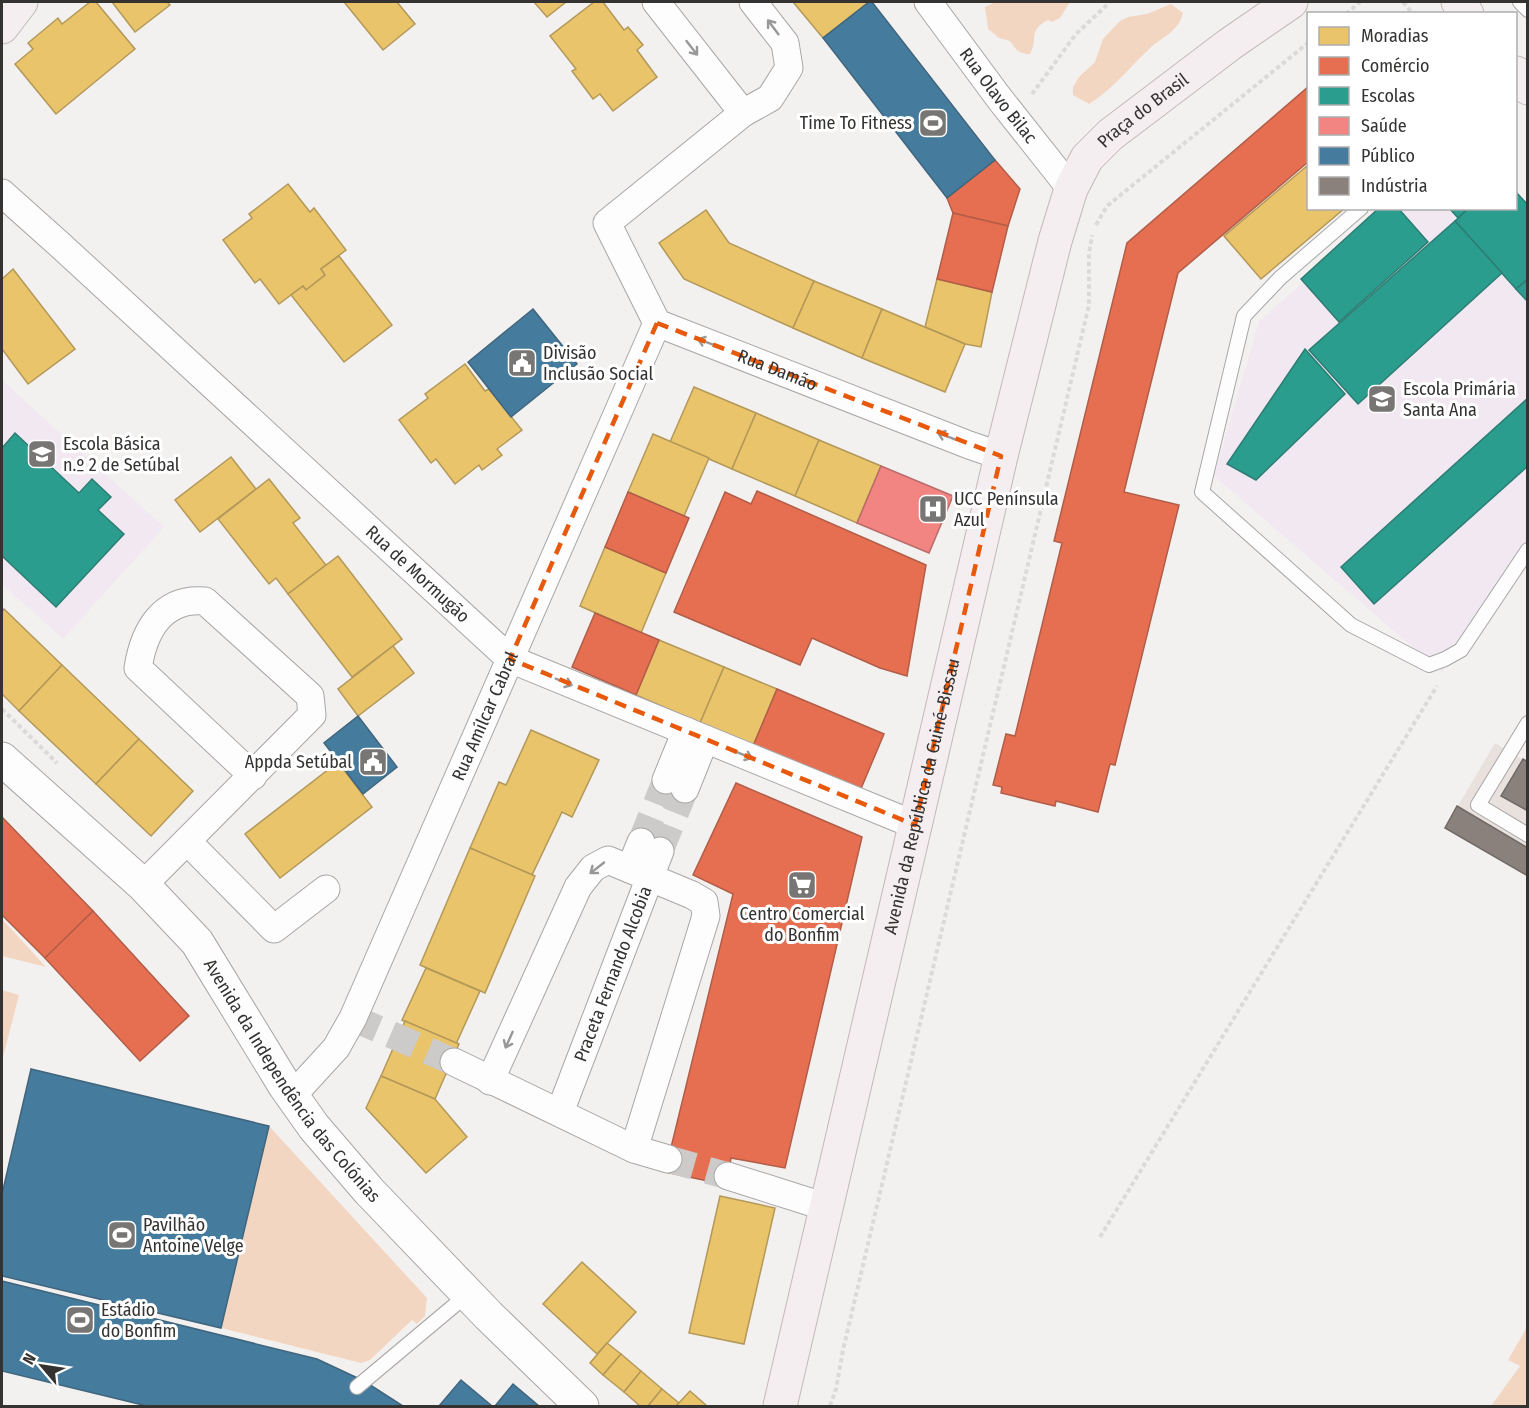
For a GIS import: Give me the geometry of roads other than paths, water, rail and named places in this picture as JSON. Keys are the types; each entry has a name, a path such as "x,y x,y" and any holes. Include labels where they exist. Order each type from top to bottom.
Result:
{"main road":[{"path":"2,27 21,2"},
{"path":"1230,44 1245,2"},
{"name":"Praça do Brasil","path":"1071,189 1087,158 1110,135 1230,44 1291,2"},
{"name":"Avenida da República da Guiné-Bissau","path":"780,1407 1001,456 1039,303 1071,189"},
{"name":"Avenida da Independência das Colónias","path":"2,759 143,885 197,942 292,1096 314,1127 369,1191 468,1294 582,1407"}],"street":[{"path":"656,2 743,113"},
{"path":"657,323 608,223 743,113 770,98 789,68 784,43 753,2"},
{"name":"Rua Olavo Bilac","path":"928,2 999,98 1071,189"},
{"name":"Rua de Mormugão","path":"2,194 510,659 915,825"},
{"name":"Rua Damão","path":"657,323 1001,456"},
{"name":"Rua Amílcar Cabral","path":"292,1096 336,1048 353,1018 657,323"},
{"path":"143,885 253,776 312,715 309,696 205,601 191,600 165,611 150,628 141,647 138,668 253,776"},
{"path":"676,784 696,735"},
{"path":"187,841 274,928 326,889"},
{"path":"634,1149 706,915 704,902 640,873 651,846"},
{"name":"Praceta Fernando Alcobia","path":"490,1081 579,887 594,868 608,860 640,873 560,1113"},
{"path":"454,1062 634,1149 668,1159"},
{"path":"728,1176 826,1207"}],"lane":[{"path":"1520,2 1527,10"},
{"path":"1359,210 1280,278 1244,316 1202,492 1351,625 1429,665 1461,650 1527,550"},
{"path":"1527,723 1478,805 1527,835"},
{"path":"357,1387 468,1294"}],"tunnel":[{"path":"641,842 666,780"},
{"path":"660,851 685,789"},
{"path":"353,1018 454,1062"},
{"path":"668,1159 728,1176"}],"place":[{"name":"Time To Fitness","path":"933,123"},
{"name":"Divisão Inclusão Social","path":"522,363"},
{"name":"Escola Primária Santa Ana","path":"1382,399"},
{"name":"Escola Básica n.º 2 de Setúbal","path":"42,454"},
{"name":"UCC Península Azul","path":"933,509"},
{"name":"Appda Setúbal","path":"373,762"},
{"name":"Centro Comercial do Bonfim","path":"802,885"},
{"name":"Pavilhão Antoine Velge","path":"122,1235"},
{"name":"Estádio do Bonfim","path":"80,1320"}]}
